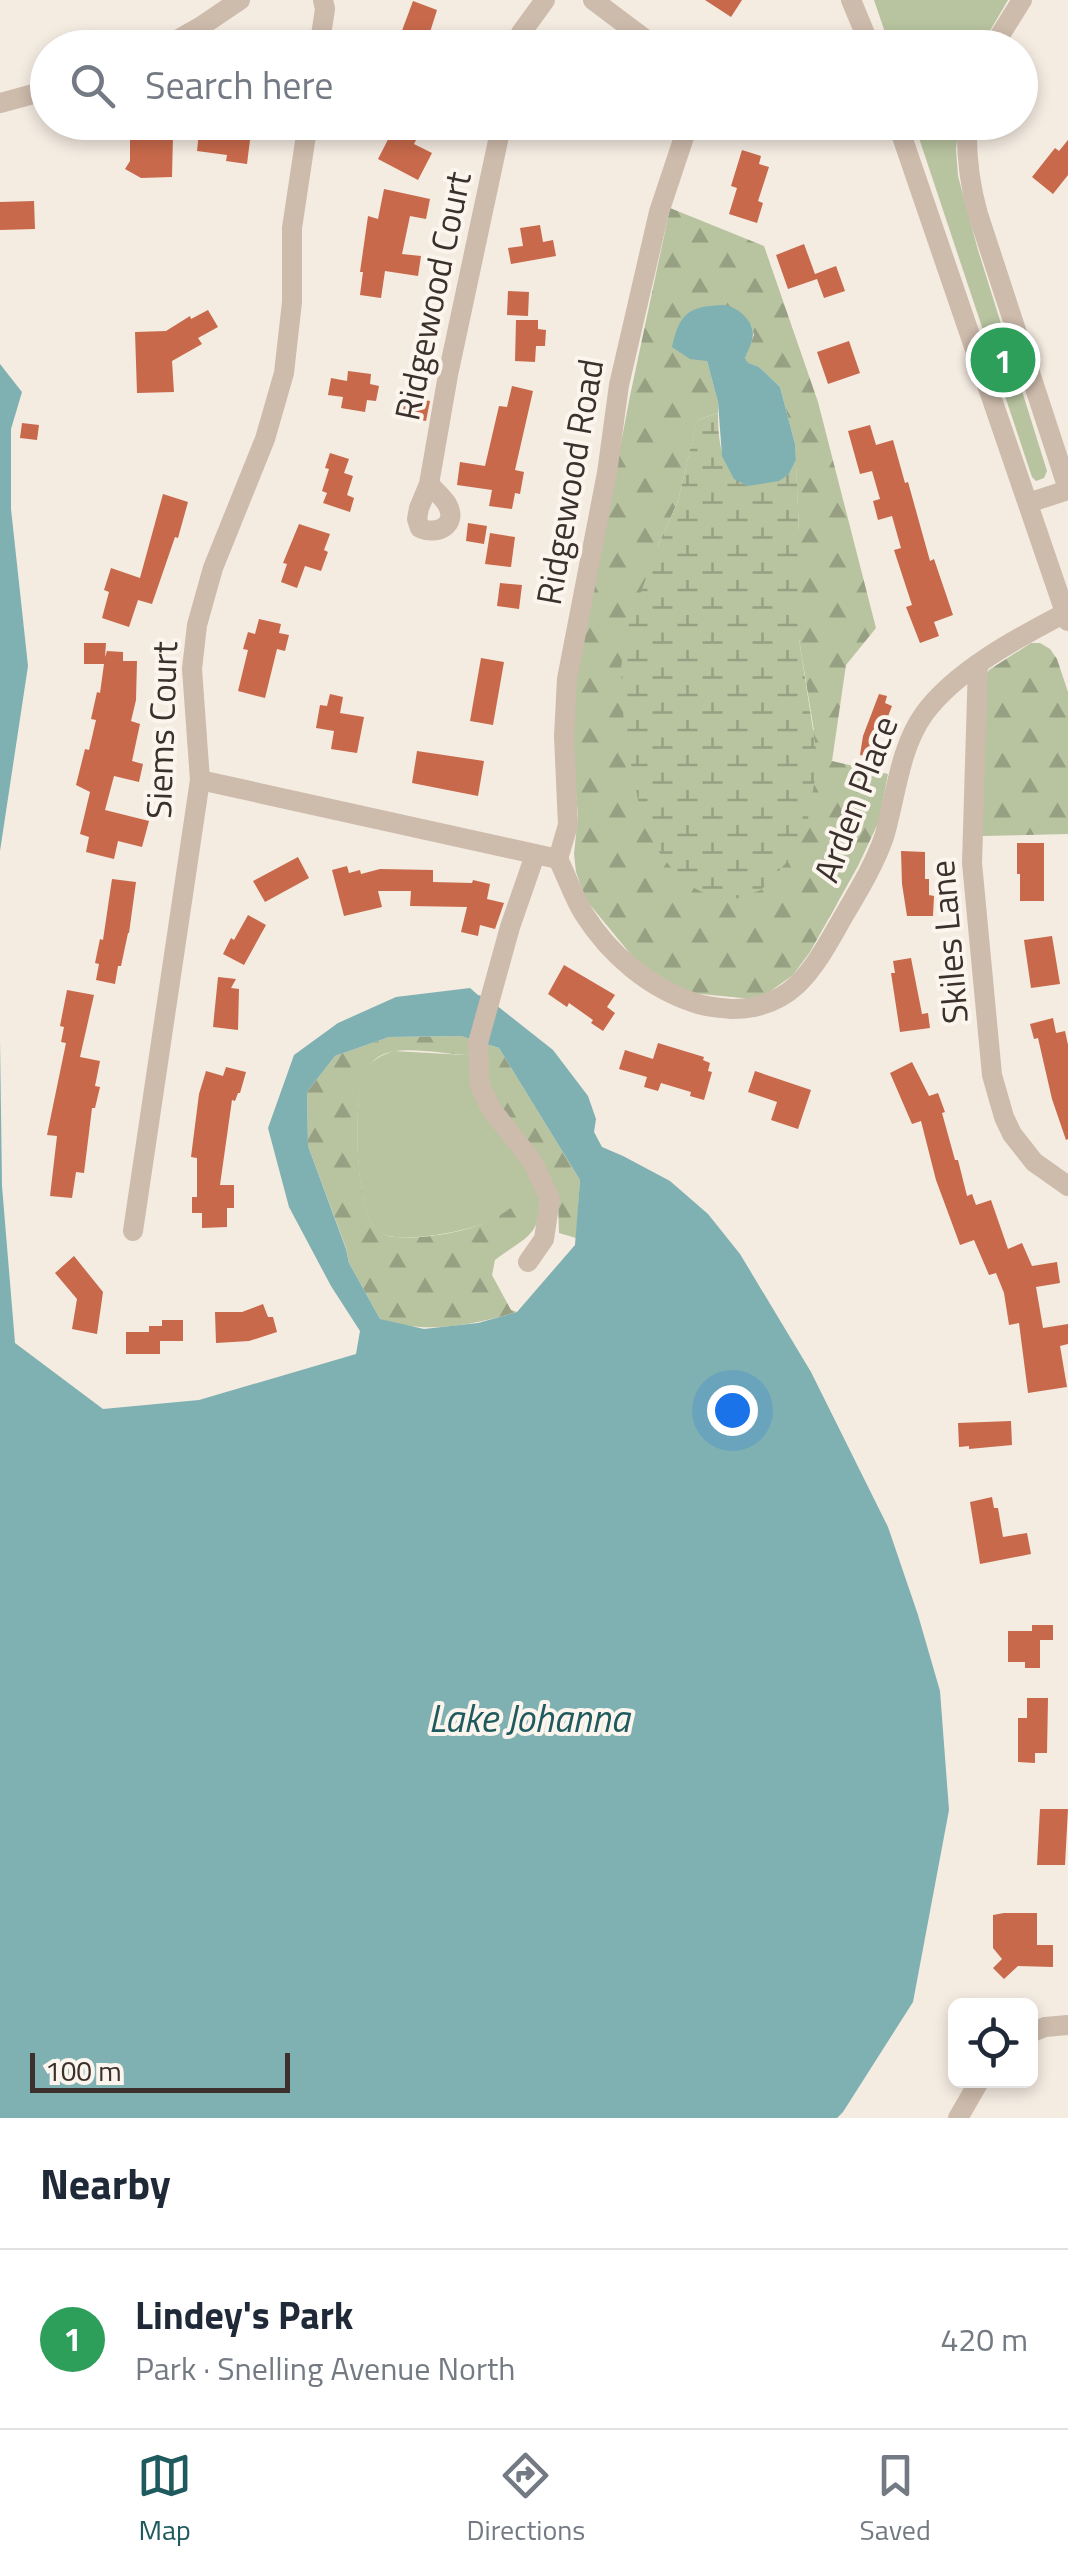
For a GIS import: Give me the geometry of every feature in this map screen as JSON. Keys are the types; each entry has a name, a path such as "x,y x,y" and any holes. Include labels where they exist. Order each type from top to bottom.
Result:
{"street":[{"path":"195,30 240,0"},
{"path":"322,0 325,9 322,30"},
{"path":"523,30 545,0"},
{"path":"593,0 634,30"},
{"path":"852,0 863,30"},
{"path":"1003,30 1022,0"},
{"path":"0,103 30,95"},
{"name":"Siems Court","path":"133,1231 200,780 192,669 197,625 213,568 265,439 284,373 292,302 292,228 305,140"},
{"name":"Ridgewood Court","path":"429,484 498,140"},
{"name":"Ridgewood Road","path":"558,859 568,825 564,736 567,679 607,474 619,385 659,212 683,140"},
{"path":"903,140 1067,617"},
{"path":"966,140 973,196 1068,490 1028,503"},
{"name":"Arden Place","path":"558,859 584,914 634,971 663,991 712,1008 773,1003 799,985 860,886 882,841 908,743 923,715 963,674 1067,617"},
{"name":"Skiles Lane","path":"978,664 972,863 992,1075 1012,1134 1034,1162 1068,1186"},
{"path":"200,780 558,859"},
{"path":"528,1262 544,1239 550,1199 532,1161 492,1110 480,1086 478,1043 510,927 536,854"},
{"path":"1038,2029 1068,2024"},
{"path":"958,2118 975,2088"}],"green space":[{"path":"874,0 1008,0 990,30 884,30"},
{"path":"920,140 957,140 958,176 978,250 1047,471 1044,478 1036,481"},
{"path":"670,208 764,246 818,402 876,628 846,665 832,761 888,774 879,821 810,952 793,975 752,999 691,993 660,980 637,962 586,900 576,872 574,700 630,396","holes":["751,325 754,335 745,358 780,387 795,444 799,639 814,731 658,546 678,501 696,425 700,419 718,413 707,361"]},
{"path":"718,413 720,445 727,464 748,486 789,474 796,460 799,639 818,762 806,830 797,851 761,890 724,903 682,882 643,825 624,728 621,667 629,624 678,501 696,424"},
{"path":"1031,643 1050,649 1068,692 1068,834 982,836 985,678 989,670"},
{"path":"461,1036 474,1040 471,1054 390,1052 377,1058 366,1071 357,1127 360,1176 369,1216 376,1229 388,1236 432,1236 494,1219 539,1191 538,1218 530,1234 495,1260 492,1275 511,1310 517,1312 448,1326 397,1324 380,1319 349,1263 308,1146 307,1092 335,1056 389,1037"},
{"path":"483,1043 499,1048 580,1180 576,1238 559,1233 558,1201 489,1089"},
{"path":"394,1051 471,1054 539,1191 493,1220 469,1228 418,1237 379,1232 371,1221 360,1181 358,1107 367,1068"}],"water":[{"path":"725,305 744,315 752,329 745,358 748,363 759,367 780,387 796,460 789,474 779,481 748,486 734,479 722,456 718,402 707,361 690,359 672,347 688,313"},
{"path":"0,364 22,392 11,429 11,509 28,666 0,851"},
{"name":"Lake Johanna","path":"470,988 486,997 553,1050 588,1096 596,1119 594,1132 602,1147 670,1181 708,1214 740,1254 811,1372 888,1527 940,1691 949,1810 913,2002 837,2118 0,2118 0,1040 2,1186 15,1343 103,1409 199,1400 356,1354 360,1331 289,1207 268,1128 294,1055 338,1023 396,997","holes":["461,1036 499,1048 580,1180 575,1245 517,1312 478,1323 424,1329 380,1319 349,1263 308,1146 307,1092 335,1056 389,1037"]}],"building":[{"path":"705,0 742,0 731,17"},
{"path":"413,1 437,10 431,30 402,30"},
{"path":"130,140 173,140 172,177 141,178 125,169 130,161"},
{"path":"198,140 250,140 247,164 226,161 227,155 197,151"},
{"path":"388,140 416,140 414,144 432,153 418,180 378,159"},
{"path":"1068,140 1068,175 1053,194 1032,177 1055,148 1059,151"},
{"path":"742,150 761,156 759,164 769,167 758,201 763,203 757,223 729,214 737,188 731,186"},
{"path":"384,189 430,199 426,219 410,216 402,254 421,256 418,276 385,271 381,298 360,295 360,272 368,216 378,219"},
{"path":"34,201 35,229 0,230 0,202"},
{"path":"540,225 543,242 553,240 556,256 511,264 508,248 523,246 520,228"},
{"path":"804,244 815,274 836,266 845,291 824,298 817,279 788,289 776,255"},
{"path":"508,291 529,292 528,316 507,315"},
{"path":"208,310 218,327 198,338 202,344 172,361 174,392 137,393 135,332 166,331"},
{"path":"516,320 538,320 538,329 546,330 545,346 536,346 535,362 515,361"},
{"path":"849,341 860,373 828,384 817,352"},
{"path":"348,371 371,374 370,384 379,386 376,401 367,400 365,412 341,408 343,397 328,395 331,378 347,381"},
{"path":"512,386 533,391 515,470 524,472 512,509 489,506 492,490 457,485 460,462 485,466 499,406 507,407"},
{"path":"400,399 430,401 426,421 397,416"},
{"path":"22,423 39,425 37,440 20,438"},
{"path":"870,425 876,445 893,440 930,561 934,559 953,615 934,622 939,636 920,643 906,607 912,605 894,550 901,548 892,516 878,520 873,501 880,499 872,471 860,474 848,431"},
{"path":"330,453 349,459 344,473 353,476 347,495 354,498 350,512 323,503"},
{"path":"163,494 188,502 152,604 138,600 129,627 102,618 111,568 140,578"},
{"path":"468,523 487,526 484,544 466,541"},
{"path":"299,524 330,534 321,571 305,566 297,588 281,582 287,564 283,563"},
{"path":"490,533 515,537 511,567 485,564"},
{"path":"500,583 522,585 519,609 497,606"},
{"path":"259,619 281,624 279,633 289,635 285,651 277,649 265,698 238,691 248,650 243,649 248,632 255,634"},
{"path":"84,643 106,643 105,657 107,651 123,652 123,661 137,661 131,721 140,724 132,761 143,764 139,782 114,776 105,810 149,821 142,847 118,841 114,859 86,852 89,837 80,834 90,792 76,785 96,720 91,719 104,664 84,664"},
{"path":"481,658 504,662 493,725 470,721"},
{"path":"330,694 343,697 340,713 364,717 357,753 331,749 334,731 316,728 320,705 327,706"},
{"path":"879,694 887,696 885,703 892,706 880,731 875,758 860,755"},
{"path":"417,751 484,761 478,796 412,783"},
{"path":"1017,843 1044,843 1044,901 1020,901"},
{"path":"901,851 925,852 925,879 929,879 929,895 934,896 933,916 907,916"},
{"path":"298,857 309,878 265,902 253,881"},
{"path":"347,866 349,873 360,870 361,874 380,869 433,870 433,882 473,880 490,884 487,899 504,903 495,929 480,925 478,936 461,932 467,907 410,906 411,891 378,891 382,907 344,916 332,870"},
{"path":"112,879 136,882 129,933 115,984 96,980 99,964 95,963 100,939 103,940"},
{"path":"248,915 266,925 244,965 223,954"},
{"path":"1052,936 1060,984 1031,988 1024,940"},
{"path":"911,958 922,1014 928,1013 930,1028 900,1032 891,973 895,973 893,961"},
{"path":"564,965 615,995 607,1007 615,1013 603,1031 569,1003 567,1007 548,994"},
{"path":"218,977 236,979 231,988 239,989 238,1030 213,1027"},
{"path":"67,990 94,995 80,1057 100,1061 95,1086 100,1087 92,1108 84,1173 76,1172 72,1198 50,1196 57,1136 47,1135 66,1043 61,1042 64,1027 60,1026"},
{"path":"1053,1018 1056,1033 1065,1031 1068,1045 1066,1140 1038,1038 1034,1039 1030,1024"},
{"path":"658,1043 704,1057 710,1063 708,1071 712,1072 704,1100 661,1083 658,1091 644,1087 647,1077 619,1069 625,1050 653,1059"},
{"path":"912,1062 929,1096 938,1093 967,1196 972,1194 976,1205 991,1200 1008,1249 1022,1243 1032,1266 1057,1262 1060,1283 1036,1287 1043,1328 1068,1324 1068,1344 1060,1346 1067,1387 1028,1393 1019,1323 1009,1325 996,1273 989,1275 974,1240 960,1245 936,1180 921,1121 912,1124 890,1073"},
{"path":"226,1067 246,1072 240,1093 232,1100 220,1185 234,1185 234,1208 227,1208 227,1227 202,1228 202,1213 192,1213 192,1197 197,1197 197,1158 191,1157 199,1094 206,1071 223,1076"},
{"path":"755,1071 811,1090 798,1129 771,1120 777,1102 748,1092"},
{"path":"74,1256 103,1292 97,1334 72,1329 77,1299 55,1273"},
{"path":"263,1304 268,1317 273,1317 277,1332 249,1341 216,1343 215,1312 242,1312"},
{"path":"162,1320 183,1320 183,1341 160,1341 160,1354 126,1354 126,1332 149,1332 149,1326 162,1326"},
{"path":"1011,1421 1012,1445 959,1447 958,1423"},
{"path":"992,1497 1003,1537 1027,1533 1031,1554 980,1564 970,1502"},
{"path":"1032,1625 1053,1625 1053,1640 1040,1640 1040,1668 1025,1668 1025,1662 1008,1662 1008,1631 1032,1631"},
{"path":"1027,1698 1048,1698 1047,1753 1035,1753 1035,1763 1018,1762 1018,1718 1027,1718"},
{"path":"1040,1809 1068,1809 1065,1865 1037,1865"},
{"path":"1037,1913 1037,1945 1053,1945 1053,1967 1018,1966 1004,1979 993,1968 1002,1959 993,1948 993,1915"}],"place":[{"name":"Lindey's Park","path":"1003,360"}]}
